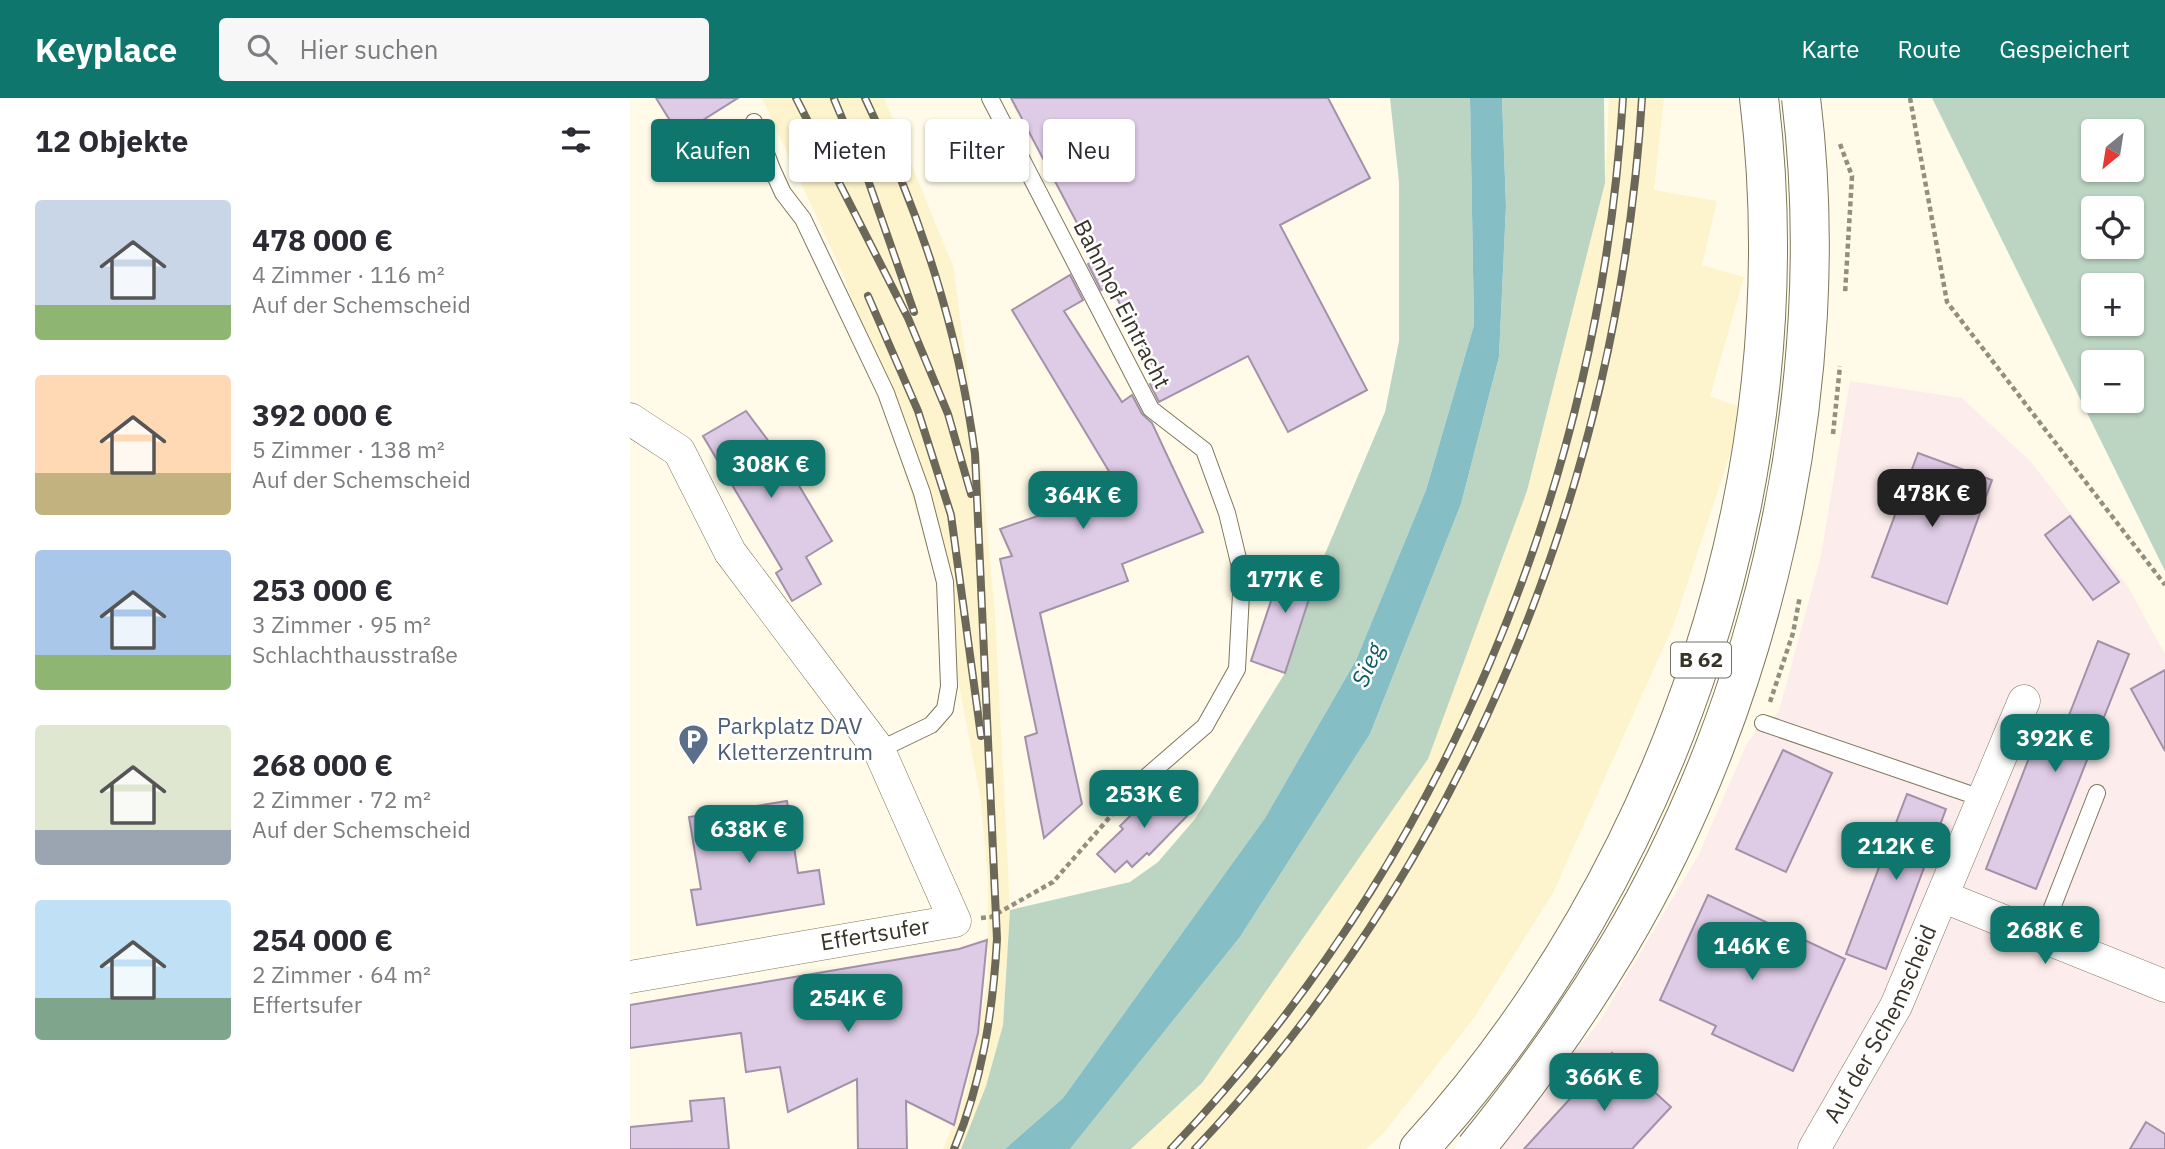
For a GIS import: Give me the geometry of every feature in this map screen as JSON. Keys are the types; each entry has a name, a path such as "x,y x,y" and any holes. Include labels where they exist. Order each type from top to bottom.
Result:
{"highway":[{"name":"B 62","path":"1419,1149 1491,1062 1540,994 1584,922 1630,836 1690,694 1715,614 1735,533 1760,382 1767,284 1767,200 1759,98"},
{"name":"B 62","path":"1475,1149 1525,1087 1575,1017 1644,900 1698,789 1729,708 1755,626 1776,542 1792,458 1803,372 1808,285 1808,199 1801,98"}],"street":[{"path":"630,419 679,451 730,552 879,750 955,921"},
{"name":"Auf der Schemscheid","path":"1814,1149 1896,1006 2024,701"},
{"name":"Auf der Schemscheid","path":"1944,897 2165,986"},
{"name":"Effertsufer","path":"630,976 955,921"}],"lane":[{"name":"Bahnhof Eintracht","path":"990,98 1151,409 1204,450 1227,513 1242,575 1237,669 1205,726 1145,778"},
{"path":"775,176 783,193 803,219 886,393 922,493 945,582 949,686 945,709 931,725 879,750"},
{"path":"1763,723 1984,799"},
{"path":"2041,936 2097,793"}],"path":[{"path":"1910,98 1947,302 2165,585"},
{"path":"955,921 991,917 1053,882 1145,778"}],"shaded area":[{"path":"762,98 884,98 893,119 789,119 789,157 775,126 775,119 772,119"},
{"path":"1609,98 1664,98 1654,190 1717,201 1702,265 1744,277 1710,396 1745,409 1674,624 1553,893 1474,1018 1383,1134 1366,1149 1131,1149 1202,1083 1527,491 1605,183"},
{"path":"911,164 953,266 982,474 995,614 1010,910 1003,1025 986,1086 961,1149 943,1149 966,1092 988,979 988,884 981,801 942,595 844,276 801,182 911,182"},
{"path":"1850,381 1962,398 2030,461 2127,585 2165,654 2165,1149 1491,1149 1598,1024 1699,854 1748,741 1779,711 1821,556"}],"green space":[{"path":"1390,98 1470,98 1474,325 1426,490 1356,660 1265,818 1063,1098 1005,1149 961,1149 986,1086 1003,1025 1010,910 1130,882 1158,862 1195,819 1285,673 1319,568 1385,412 1399,341 1399,182"},
{"path":"1502,98 1604,98 1605,183 1527,491 1428,759 1202,1083 1131,1149 1070,1149 1240,937 1370,734 1461,504 1499,357 1506,206"},
{"path":"1932,98 2165,98 2165,571 2087,413 2144,413 2144,350 2081,350 2081,400"}],"water":[{"name":"Sieg","path":"1470,98 1502,98 1506,206 1499,357 1461,504 1370,734 1240,937 1070,1149 1005,1149 1063,1098 1265,818 1356,660 1426,490 1474,325"}],"building":[{"path":"656,98 738,98 705,119 669,119"},
{"path":"1011,98 1328,98 1370,178 1280,225 1367,390 1288,432 1248,356 1159,402 1150,384 1159,378 1110,285 1101,290 1088,264 1096,259 1055,182 1135,182 1135,119 1043,119 1043,159 1029,132 1029,119 1022,119"},
{"path":"1070,275 1083,300 1064,311 1122,402 1132,395 1142,414 1152,423 1203,532 1122,564 1128,581 1040,613 1082,804 1044,838 1025,737 1037,733 1000,559 1012,556 1000,529 1119,488 1012,310"},
{"path":"746,411 788,467 832,541 806,557 821,584 792,601 776,573 782,569 703,436"},
{"path":"1918,453 1992,480 1947,604 1872,577"},
{"path":"2070,516 2119,582 2093,600 2045,535"},
{"path":"1286,556 1319,568 1285,673 1251,661"},
{"path":"2098,641 2129,654 2036,889 1986,869 2044,719 2064,728"},
{"path":"2165,670 2165,751 2131,689"},
{"path":"1783,750 1832,773 1786,872 1736,849"},
{"path":"1160,786 1189,814 1149,855 1147,853 1132,867 1127,861 1115,872 1097,854 1123,829 1120,826"},
{"path":"1907,794 1946,809 1886,969 1846,954"},
{"path":"787,801 798,873 819,870 824,904 697,925 691,890 701,889 689,817"},
{"path":"1708,895 1845,959 1793,1071 1712,1034 1716,1026 1660,1000"},
{"path":"987,940 978,1033 954,1125 906,1101 907,1149 858,1149 857,1079 788,1112 780,1067 746,1072 741,1033 630,1048 630,1005 959,949"},
{"path":"1612,1053 1671,1107 1632,1149 1524,1149"},
{"path":"724,1098 729,1149 630,1149 630,1127 692,1121 690,1101"},
{"path":"2146,1122 2165,1134 2165,1149 2130,1149"}],"railway":[{"path":"796,98 908,318 948,414 971,494"},
{"path":"865,98 903,184 934,272 958,361 975,454 997,939 993,993 979,1072 954,1149"},
{"path":"1171,1149 1267,1038 1353,920 1427,794 1490,663 1541,527 1580,387 1608,244 1623,98"},
{"path":"1195,1149 1290,1038 1375,919 1448,794 1510,662 1561,526 1600,386 1627,243 1642,98"},
{"path":"834,99 868,180 914,312"},
{"path":"868,296 918,411 951,515 981,736"}],"place":[{"name":"Parkplatz DAV Kletterzentrum","path":"694,766"}]}
